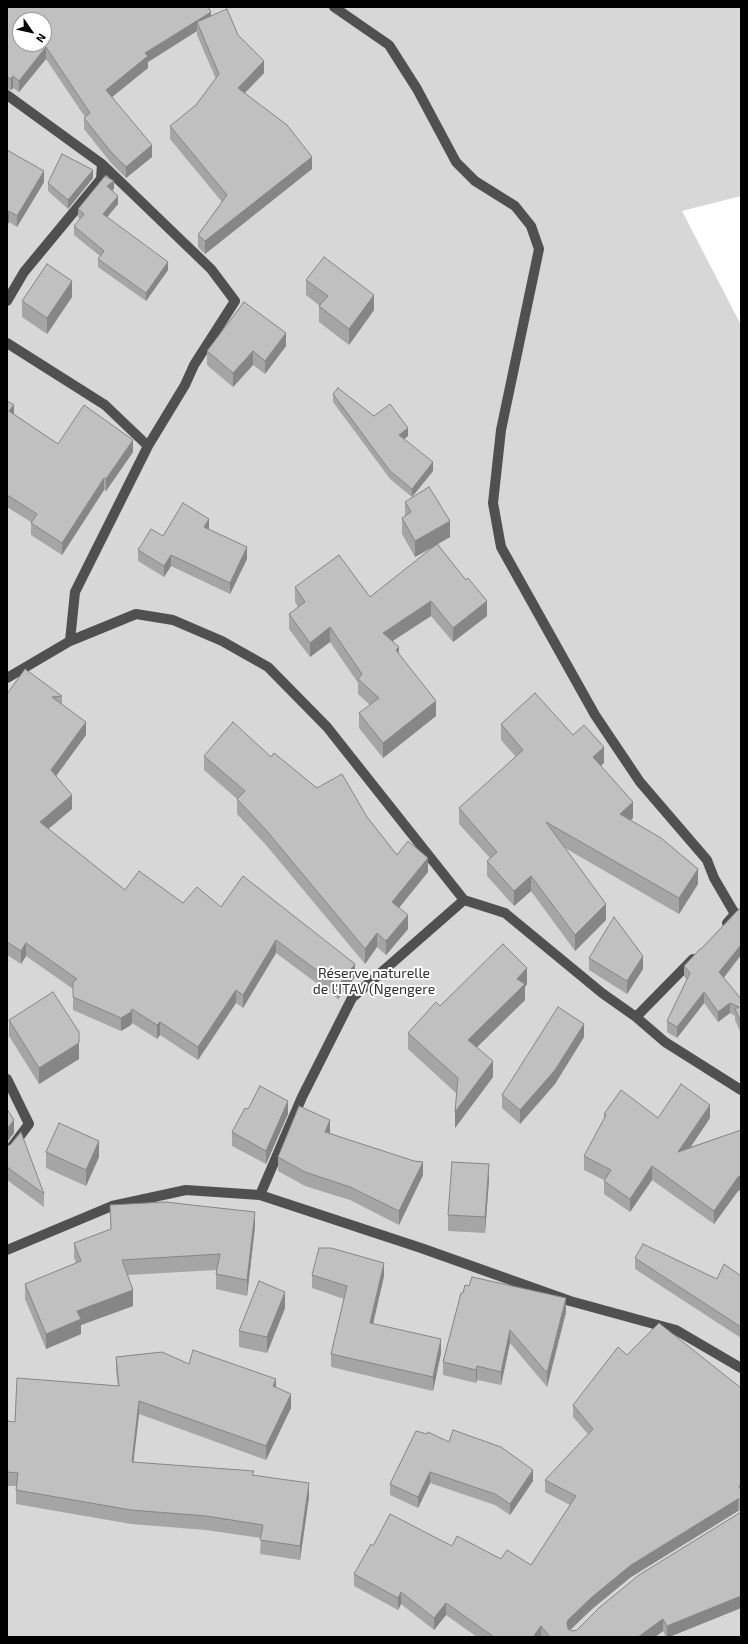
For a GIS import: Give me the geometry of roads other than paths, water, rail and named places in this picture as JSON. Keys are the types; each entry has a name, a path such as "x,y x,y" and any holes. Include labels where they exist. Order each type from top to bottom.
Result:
{"street":[{"path":"334,7 390,45 417,89 456,162 475,181 515,206 531,226 539,249 501,430 493,503 502,547 599,721 640,782 707,860 714,878 735,914 719,932"},
{"path":"7,95 102,164 211,269 235,301 194,366 185,385 148,446 75,592 70,641"},
{"path":"7,302 24,272 101,179 102,164"},
{"path":"7,343 105,405 148,446"},
{"path":"7,678 70,641 136,614 173,620 222,641 268,667 327,727 464,900 506,913 602,993 636,1017 665,1042 741,1090"},
{"path":"260,1195 302,1097 352,998 464,900"},
{"path":"636,1017 702,949"},
{"path":"7,1079 29,1124 7,1152"},
{"path":"7,1250 112,1206 186,1190 260,1195 421,1248 570,1301 676,1330 741,1368"}],"park label":[{"name":"Réserve naturelle de l'ITAV (Ngengere","path":"374,982"}]}
